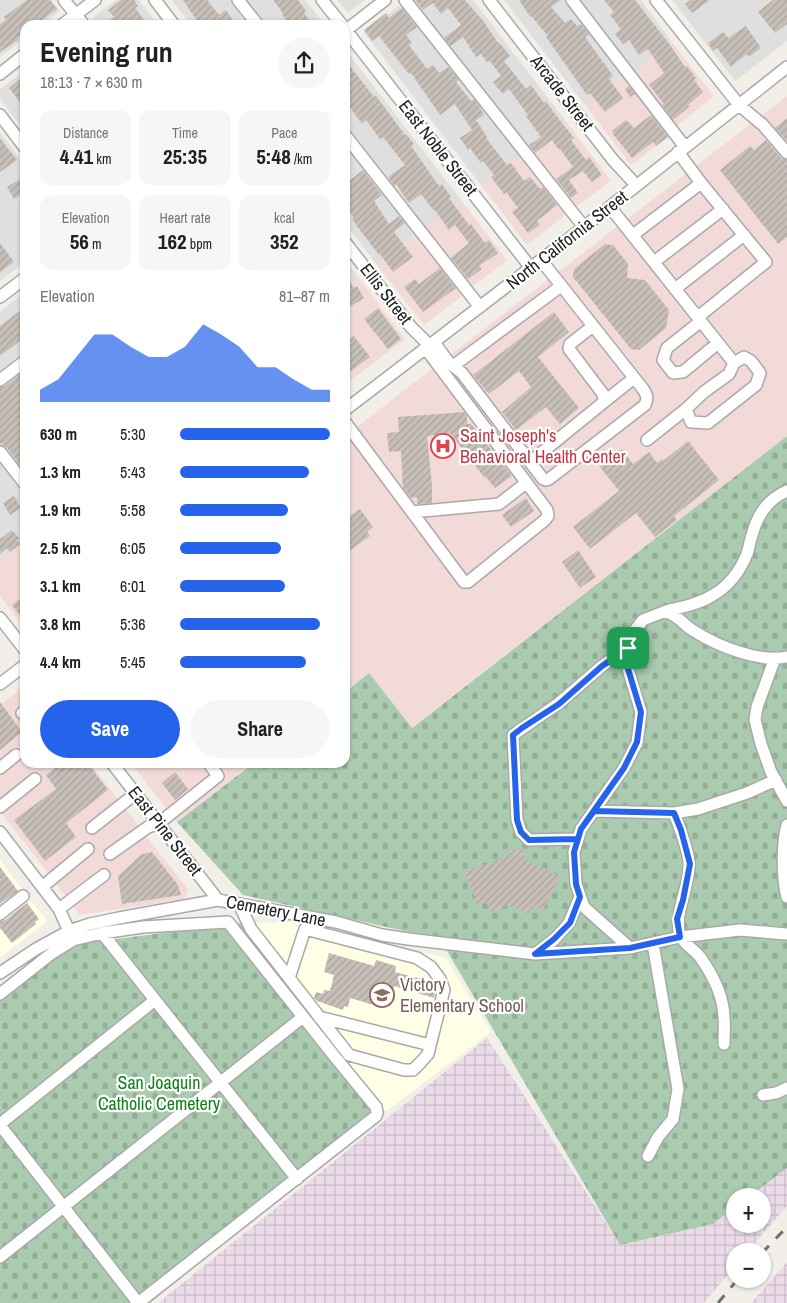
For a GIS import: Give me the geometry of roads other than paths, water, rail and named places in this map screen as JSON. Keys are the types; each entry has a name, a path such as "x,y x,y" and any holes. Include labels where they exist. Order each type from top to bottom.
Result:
{"street":[{"path":"64,0 80,20"},
{"path":"68,20 95,0"},
{"path":"155,0 170,20"},
{"path":"238,0 254,20"},
{"name":"East Noble Street","path":"322,0 337,20"},
{"path":"350,25 385,0"},
{"path":"405,0 584,227"},
{"name":"Arcade Street","path":"489,0 613,160 636,186"},
{"path":"572,0 681,149 701,182 766,262 667,348 662,360 672,374 683,372 718,342"},
{"path":"656,0 739,105 763,125 787,153"},
{"name":"East Noble Street","path":"350,37 531,268"},
{"path":"0,74 20,58"},
{"name":"North California Street","path":"350,406 610,207 787,67"},
{"path":"0,115 20,141"},
{"path":"350,141 480,307"},
{"path":"633,235 701,182"},
{"path":"610,207 734,363"},
{"path":"654,262 723,209"},
{"path":"675,289 744,235"},
{"name":"Ellis Street","path":"350,248 410,326 430,346"},
{"path":"430,346 462,373 543,479 549,480 645,405 647,396 541,260"},
{"path":"0,297 20,282"},
{"path":"453,366 561,286"},
{"path":"593,326 570,344 569,349 603,394 604,402"},
{"path":"350,429 464,582 468,582 545,520 548,516 547,510 430,346"},
{"path":"647,440 704,392 729,374 734,363 744,357 760,372 756,385 708,423 691,422 686,409"},
{"path":"0,380 20,365"},
{"path":"530,462 634,378"},
{"path":"0,452 20,478"},
{"path":"412,512 499,504 526,483"},
{"path":"787,491 779,495 768,505 758,518 748,552 732,580 721,590 702,602 666,611 642,620 632,634 625,659 641,712 637,742 624,768 581,829 574,852 576,884 584,907 630,948 680,937 740,930 787,934"},
{"path":"666,611 713,643 734,651 775,658 787,657"},
{"path":"0,618 20,644"},
{"path":"578,839 529,840 521,832 517,820 513,735 559,704 602,666 628,648"},
{"path":"775,658 757,707 755,720 771,772 787,801"},
{"path":"0,684 20,669"},
{"path":"0,768 16,755"},
{"name":"East Pine Street","path":"116,768 218,900"},
{"path":"110,854 148,827 158,824 218,776 212,768"},
{"path":"0,807 36,779"},
{"path":"594,811 674,813 698,809 747,793 776,780"},
{"path":"92,828 135,794"},
{"path":"674,813 681,830 690,864 677,919 680,937 699,955 711,973 720,994 724,1017 724,1044"},
{"path":"787,824 784,855 787,897"},
{"path":"0,832 59,910 69,931"},
{"path":"42,887 88,848"},
{"path":"59,910 104,875"},
{"path":"0,914 23,896"},
{"path":"535,954 570,923 580,897"},
{"name":"Cemetery Lane","path":"0,973 36,949 69,931 90,924 218,900 336,922 382,935 535,954 630,948"},
{"path":"239,904 251,929 319,1017 349,1055 404,1070 413,1070 428,1054 444,990 440,979 431,967 417,958 305,929 289,978"},
{"path":"0,994 52,953 73,940 102,933 143,927 228,922 376,1107 378,1113 376,1116 137,1303 0,1125 155,1000"},
{"path":"102,933 297,1179"},
{"path":"648,1156 658,1137 673,1119 678,1089 653,944"},
{"path":"0,1257 303,1017"},
{"path":"319,1017 430,1045"},
{"path":"763,1095 776,1093 787,1088"}],"railway":[{"path":"771,1244 787,1227"},
{"path":"718,1303 730,1288"}],"place":[{"name":"Saint Joseph's Behavioral Health Center","path":"443,446"},
{"name":"Victory Elementary School","path":"382,995"}],"park label":[{"name":"San Joaquin Catholic Cemetery","path":"159,1093"}]}
